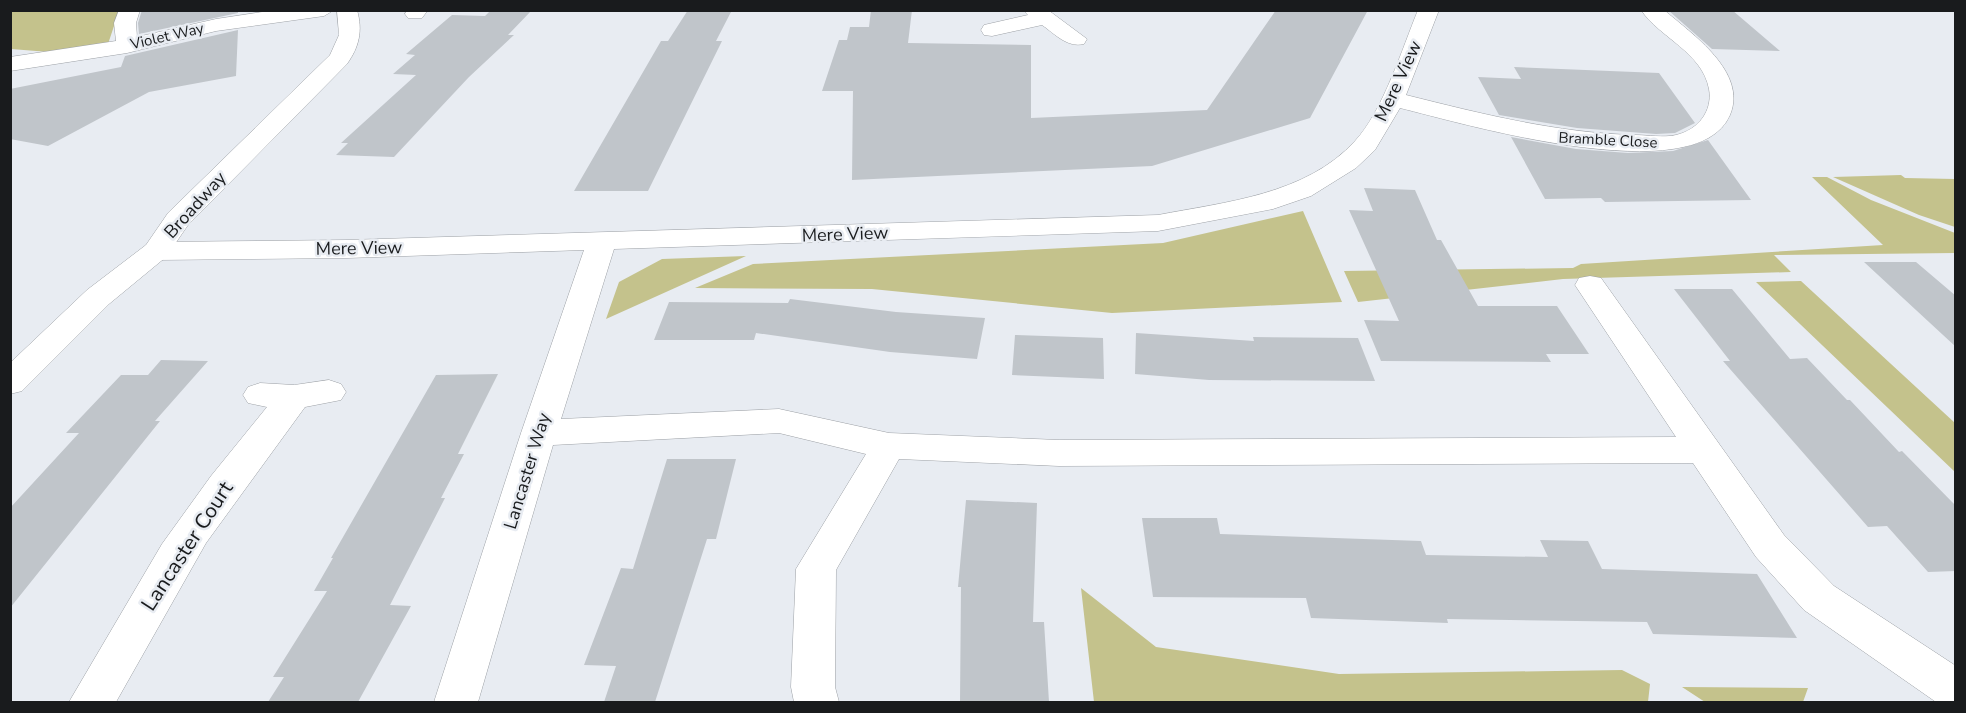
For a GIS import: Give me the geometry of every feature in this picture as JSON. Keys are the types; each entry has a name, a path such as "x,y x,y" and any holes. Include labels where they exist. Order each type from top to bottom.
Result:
{"street":[{"path":"127,45 125,23 130,10"},
{"name":"Violet Way","path":"10,64 127,45 216,25 324,10"},
{"name":"Broadway","path":"10,382 98,297 120,282 156,251 177,219 339,59 348,45 352,28 347,10"},
{"name":"Mere View","path":"156,251 602,241 1158,223 1273,201 1301,190 1347,162 1366,145 1393,99 1429,10"},
{"name":"Bramble Close","path":"1393,99 1550,136 1619,143 1679,142 1710,128 1722,109 1721,82 1700,54 1651,10"},
{"path":"992,30 1039,14 1076,39"},
{"name":"Lancaster Way","path":"456,702 539,433 602,241"},
{"path":"1590,285 1770,546 1819,598 1956,690"},
{"name":"Lancaster Court","path":"91,702 111,674 162,579 220,491 294,395"},
{"path":"539,433 779,421 889,446 1059,453 1703,450"},
{"path":"816,702 813,687 816,569 889,446"}],"shaded area":[{"path":"10,11 119,11 108,44 49,52 11,49"},
{"path":"1901,175 1905,178 1955,179 1955,227 1919,215 1833,177"},
{"path":"1812,177 1827,177 1871,200 1955,233 1955,253 1774,255 1791,272 1563,279 1358,302 1344,271 1573,268 1581,264 1883,245"},
{"path":"1303,211 1342,302 1112,313 872,289 695,288 753,264 1163,243"},
{"path":"746,256 606,319 619,282 662,259"},
{"path":"1801,281 1955,423 1955,472 1756,282"},
{"path":"1081,588 1156,647 1339,674 1622,670 1650,684 1648,702 1094,702"},
{"path":"1682,687 1808,688 1803,702 1705,702"}],"building":[{"path":"142,10 238,10 238,13 139,34 138,23"},
{"path":"491,10 532,10 508,35 514,35 469,77 394,157 336,155 348,143 341,143 416,75 393,74 415,55 406,54 452,15 485,16"},
{"path":"688,10 732,10 716,41 722,41 648,191 574,191 661,41 668,41"},
{"path":"871,10 912,10 908,43 1031,45 1031,118 1207,110 1276,10 1368,10 1310,118 1152,166 852,180 853,91 822,91 839,40 847,40 850,27 869,27"},
{"path":"1668,10 1732,10 1780,51 1712,49"},
{"path":"238,30 236,76 149,92 48,146 10,139 10,89 121,67 125,56"},
{"path":"1514,67 1659,73 1695,123 1675,133 1656,134 1577,128 1499,115 1478,77 1521,79"},
{"path":"1511,137 1576,149 1628,153 1673,151 1708,140 1751,200 1605,202 1601,198 1545,199"},
{"path":"1364,188 1415,190 1437,240 1441,240 1478,306 1557,306 1589,354 1546,354 1551,362 1381,361 1364,320 1399,321 1349,210 1373,211"},
{"path":"1864,262 1916,262 1956,296 1956,347"},
{"path":"1674,289 1732,289 1790,359 1807,358 1899,452 1902,451 1956,506 1956,571 1928,572 1887,526 1868,527 1723,361 1730,361"},
{"path":"790,299 896,312 985,318 977,359 890,352 756,333 754,340 654,340 669,302 788,303"},
{"path":"1136,333 1254,341 1253,337 1358,338 1375,381 1209,380 1135,374"},
{"path":"1015,335 1103,338 1104,379 1012,375"},
{"path":"161,360 208,361 155,421 160,421 10,608 10,508 79,433 66,433 121,375 148,375"},
{"path":"498,374 458,454 464,454 441,498 445,498 390,605 411,606 358,702 268,702 284,677 273,677 327,591 314,591 436,375"},
{"path":"667,459 736,459 716,539 707,539 655,702 604,702 616,666 584,665 621,568 633,569"},
{"path":"966,500 1037,503 1033,622 1044,622 1049,702 960,702 961,587 958,587"},
{"path":"1142,518 1217,518 1220,534 1421,541 1426,555 1548,557 1540,540 1588,541 1602,569 1757,574 1797,638 1653,634 1647,622 1447,619 1448,623 1311,618 1306,598 1153,597"}]}
